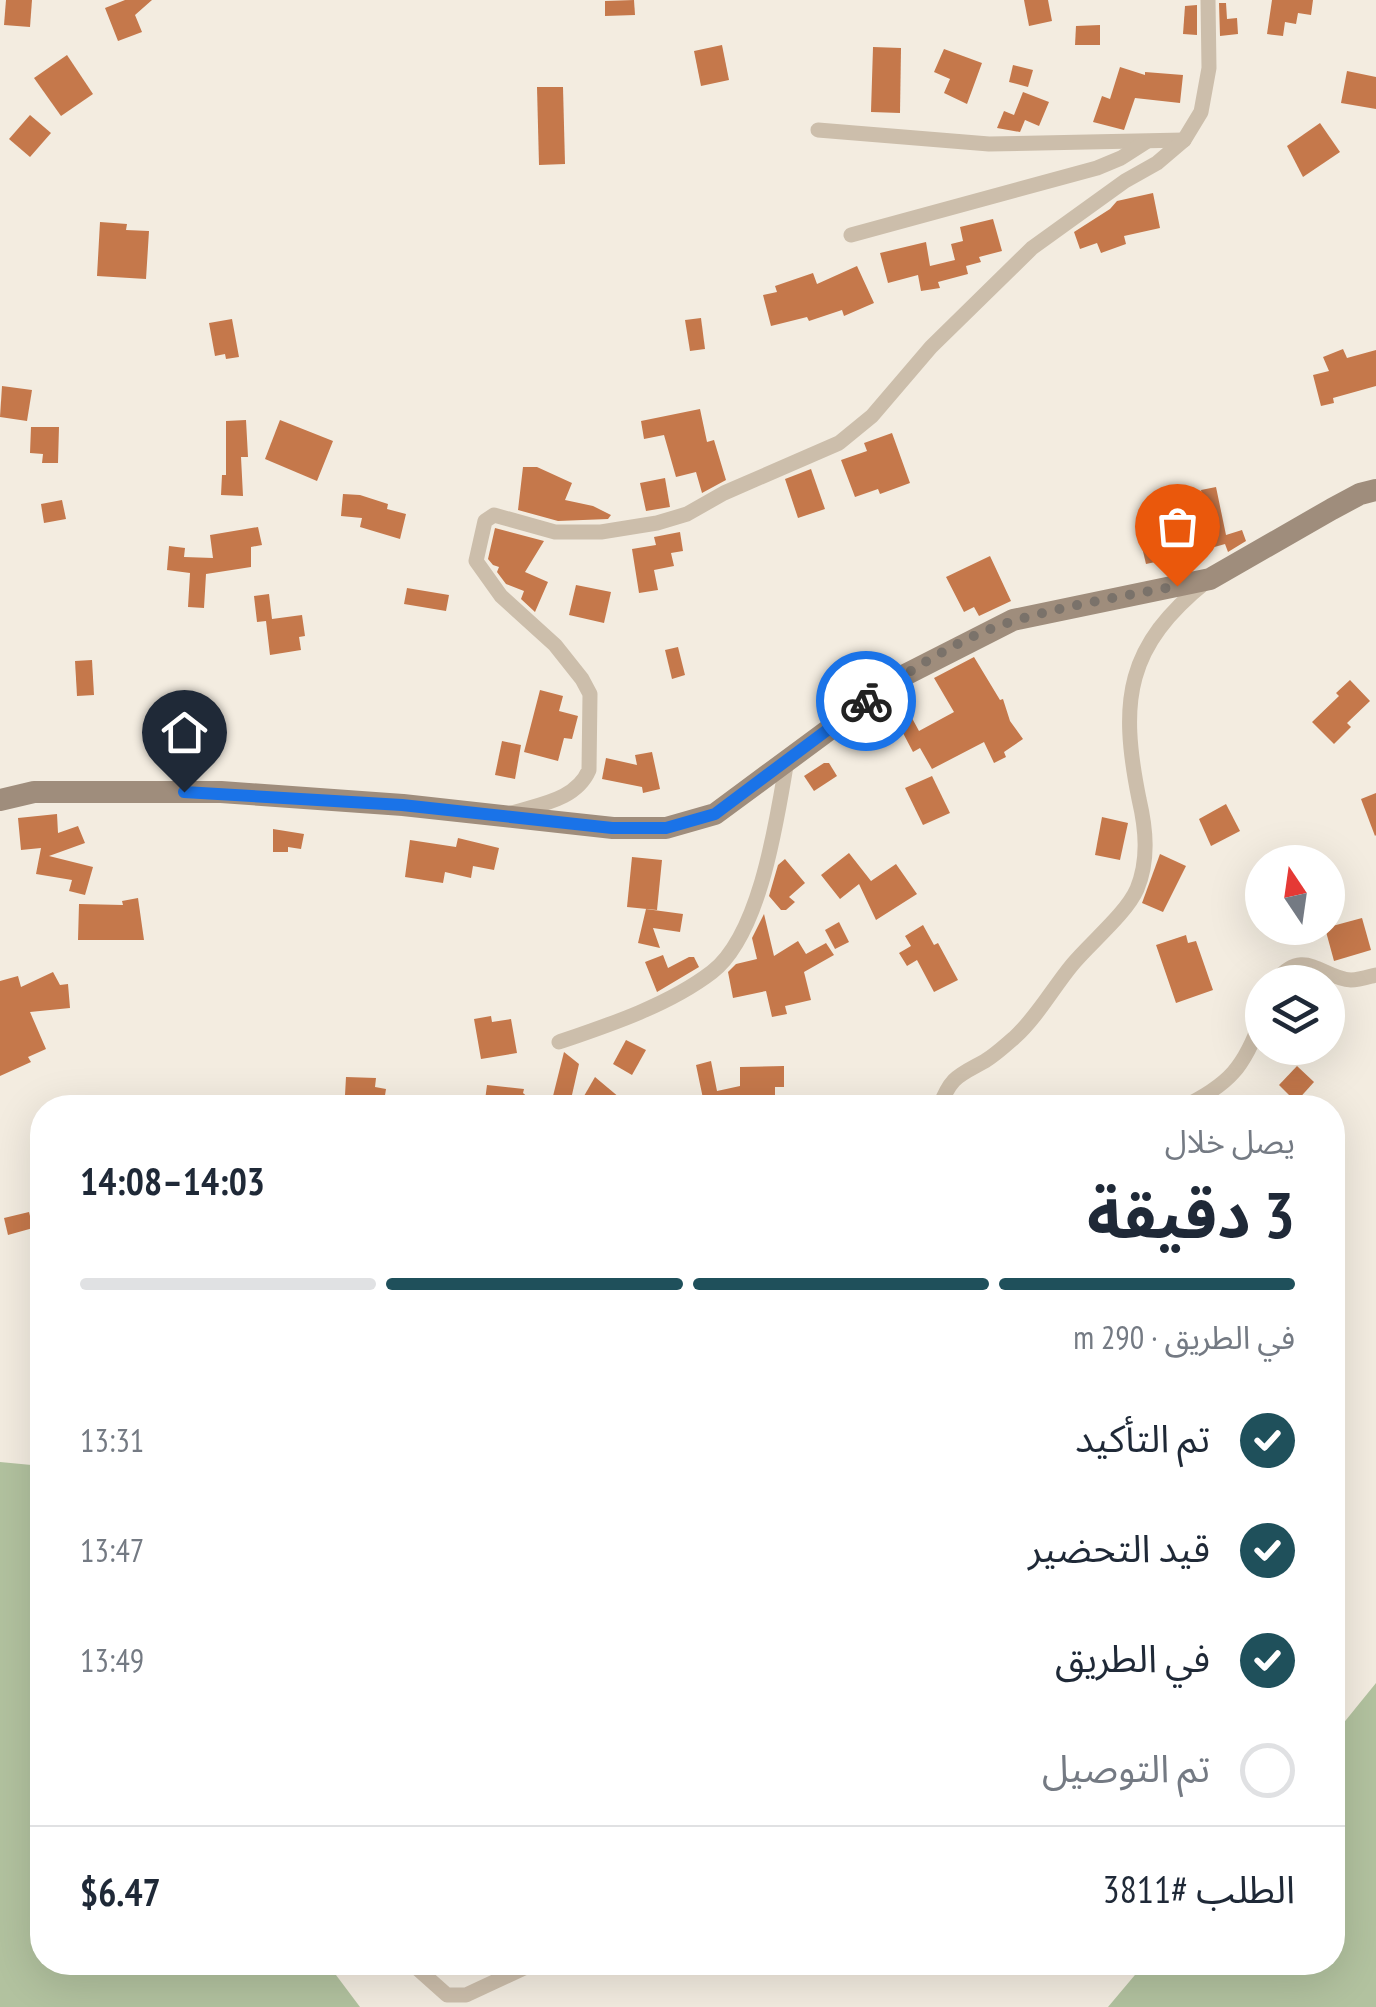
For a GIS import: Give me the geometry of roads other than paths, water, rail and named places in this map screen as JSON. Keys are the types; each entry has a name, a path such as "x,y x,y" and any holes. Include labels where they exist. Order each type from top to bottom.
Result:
{"street":[{"path":"503,816 564,797 584,782 591,710 590,694 576,670 555,645 501,596 476,561 489,516 555,532 601,532 657,523 687,514 724,493 838,443 872,416 931,346 1032,248 1124,181 1156,164 1184,140 1201,112 1209,68 1208,0"},
{"path":"818,130 989,144 1184,140"},
{"path":"851,235 1097,168 1146,142"},
{"path":"945,1095 958,1075 986,1060 1018,1034 1136,892 1144,862 1146,824 1131,745 1130,706 1135,673 1170,612 1210,579 1346,502 1376,490"},
{"path":"0,800 34,792 221,792 625,829 666,828 715,814 900,678 984,633 1014,620 1210,579"},
{"path":"559,1042 620,1022 671,996 713,972 736,946 770,861 787,760"},
{"path":"1345,980 1376,975"},
{"path":"1209,1095 1245,1059"},
{"path":"425,1975 447,1995 466,1995 510,1975"}]}
